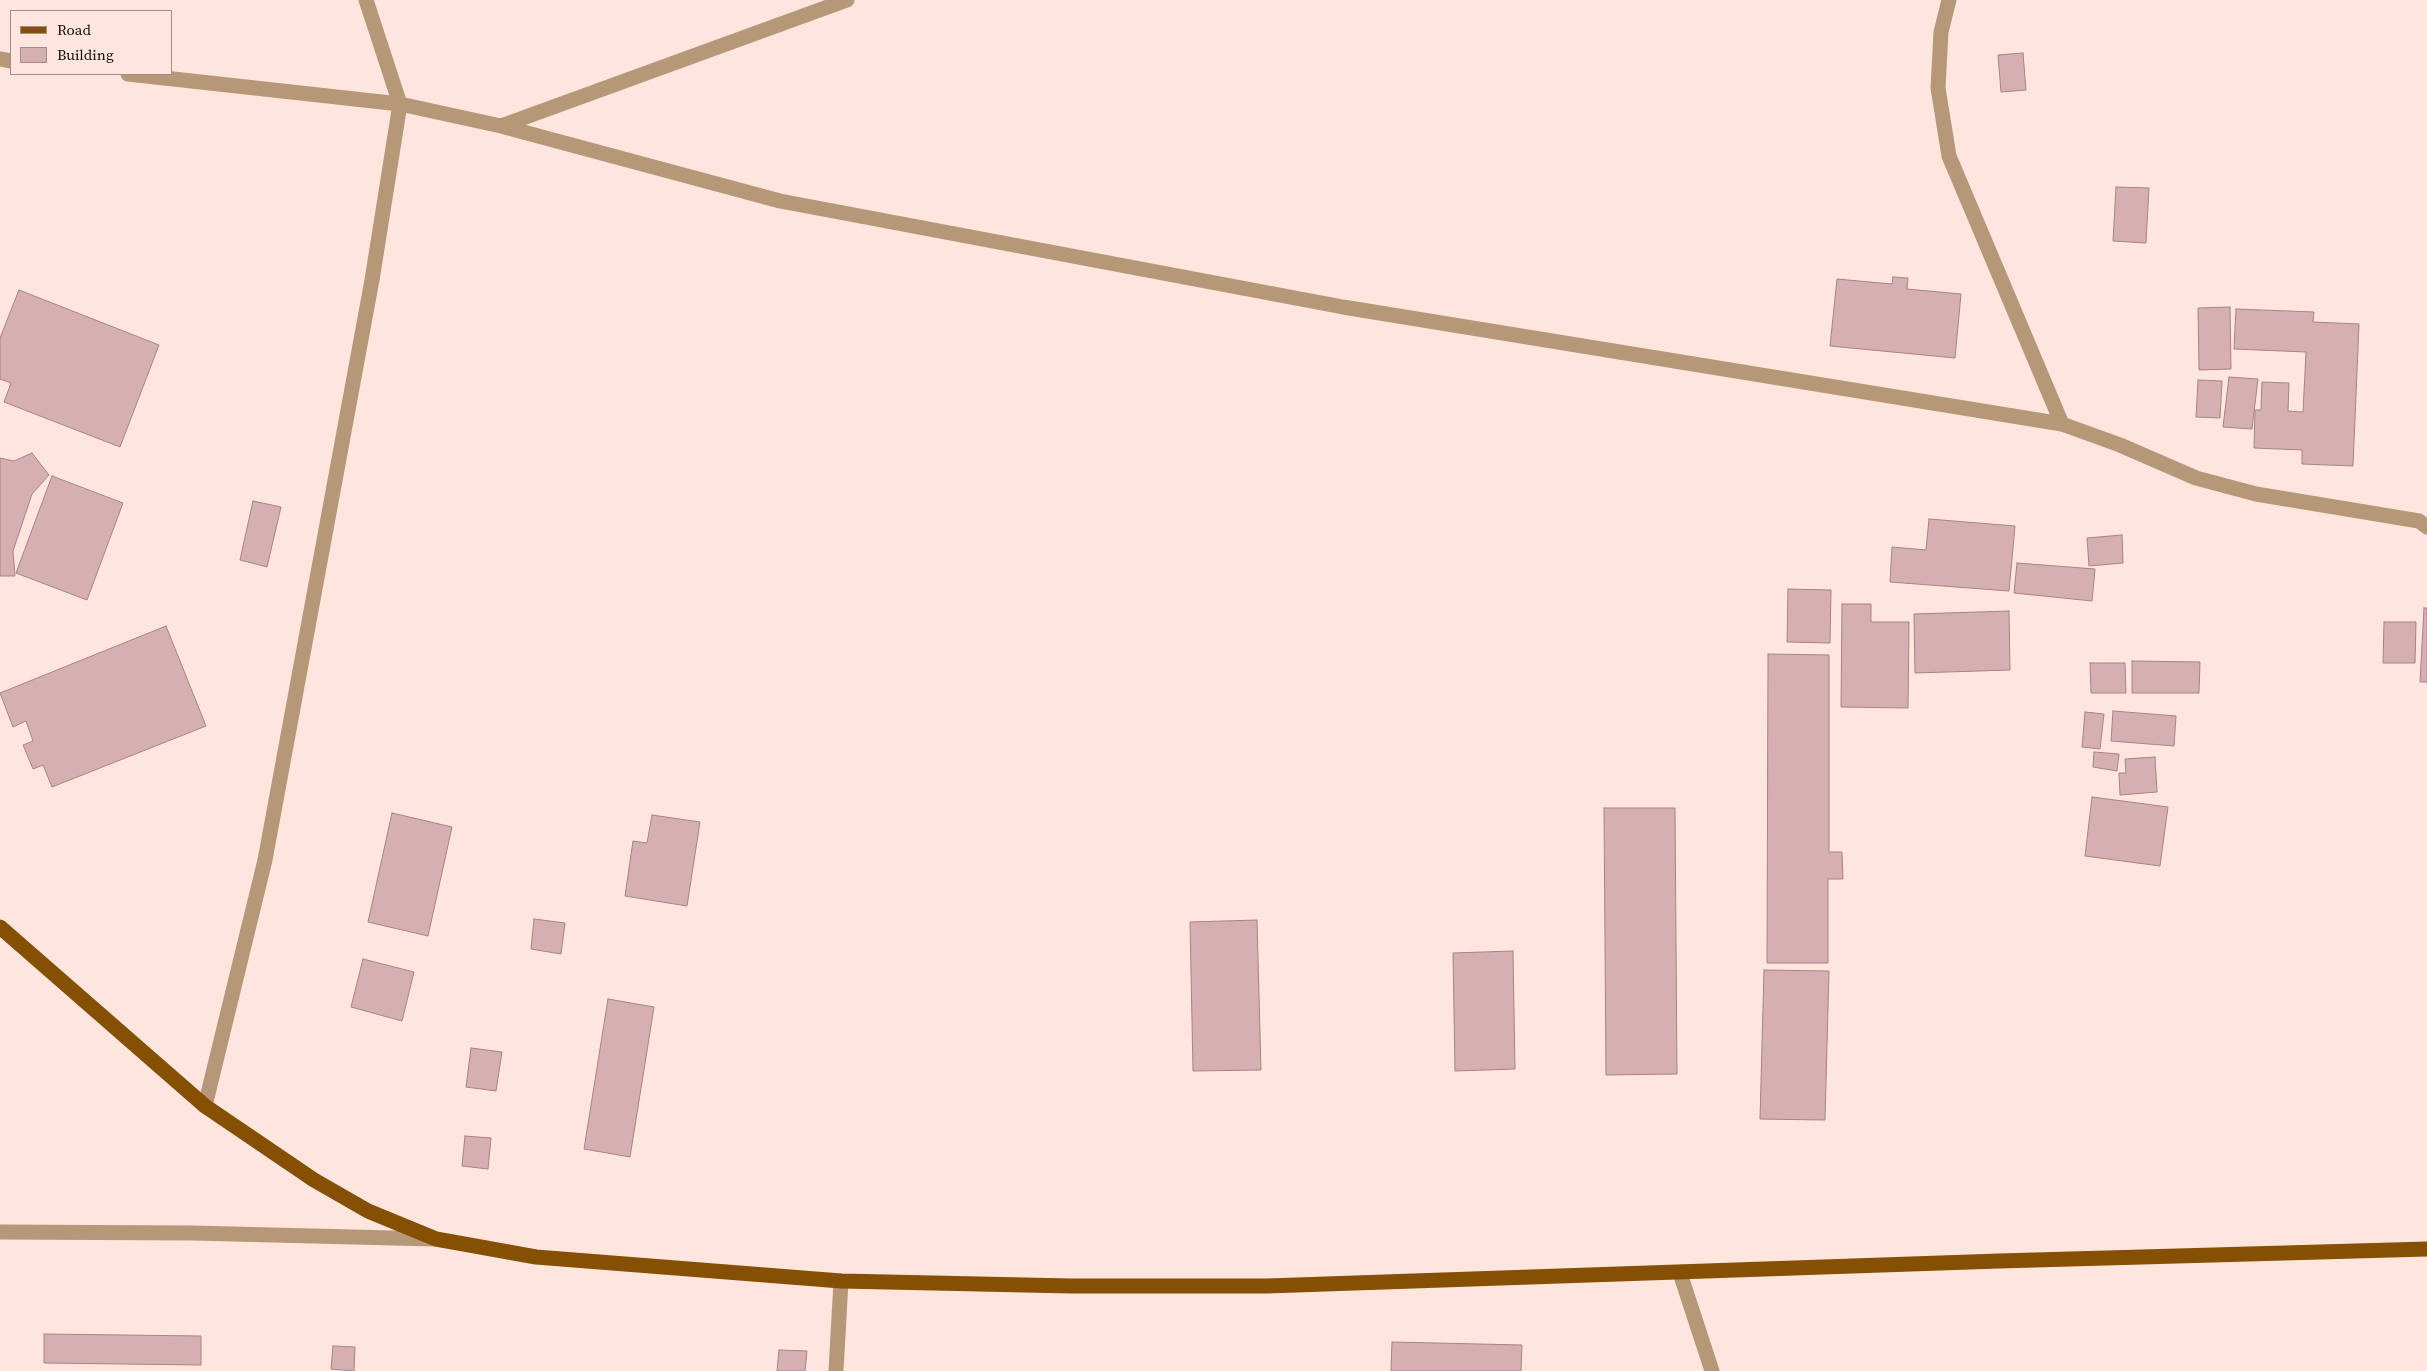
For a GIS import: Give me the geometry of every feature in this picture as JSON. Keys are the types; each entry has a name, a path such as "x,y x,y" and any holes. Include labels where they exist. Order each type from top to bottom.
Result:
{"main road":[{"path":"0,927 205,1106 314,1180 368,1212 436,1239 536,1257 841,1281 1072,1286 1267,1286 1999,1261 2427,1249"}],"street":[{"path":"205,1106 265,860 372,280 400,104 366,0"},
{"path":"501,126 847,0"},
{"path":"1949,0 1942,32 1938,88 1949,156 2062,424"},
{"path":"137,75 400,104 501,126 790,202 1343,307 2062,424 2120,445 2196,478 2256,494 2419,521 2427,528"},
{"path":"0,1232 192,1233 436,1239"},
{"path":"1680,1273 1712,1371"},
{"path":"836,1371 841,1281"}],"building":[{"path":"2023,53 2026,90 2001,92 1998,55"},
{"path":"2116,187 2149,188 2146,243 2113,241"},
{"path":"1893,277 1908,278 1907,289 1961,294 1955,358 1830,346 1837,279 1892,284"},
{"path":"19,290 159,345 120,447 4,402 11,383 0,379 0,338"},
{"path":"2230,307 2231,369 2199,370 2198,308"},
{"path":"2236,309 2314,312 2313,322 2359,324 2353,466 2302,464 2302,450 2254,448 2255,410 2261,410 2262,382 2289,383 2288,411 2303,412 2306,352 2234,349"},
{"path":"2229,377 2258,379 2252,429 2223,427"},
{"path":"2198,380 2222,381 2220,418 2196,417"},
{"path":"32,453 49,475 32,494 13,551 15,576 0,576 0,458 14,461"},
{"path":"52,476 123,503 87,600 16,573"},
{"path":"253,501 281,507 267,567 240,560"},
{"path":"1929,519 2015,526 2009,591 1890,582 1892,547 1926,550"},
{"path":"2122,535 2123,563 2089,566 2087,538"},
{"path":"2017,563 2095,569 2092,601 2014,593"},
{"path":"1788,589 1831,590 1830,643 1787,642"},
{"path":"1842,604 1871,604 1871,622 1909,622 1908,708 1841,707"},
{"path":"2424,608 2427,608 2427,682 2420,682"},
{"path":"2009,611 2010,670 1915,673 1914,614"},
{"path":"2384,622 2416,622 2415,663 2383,663"},
{"path":"166,626 206,726 52,787 43,765 33,769 23,745 33,741 26,721 13,727 0,693"},
{"path":"1768,654 1829,655 1829,852 1842,852 1843,879 1828,879 1828,963 1767,963"},
{"path":"2132,661 2200,662 2199,693 2132,693"},
{"path":"2090,663 2125,663 2126,693 2091,693"},
{"path":"2113,711 2176,716 2174,746 2111,741"},
{"path":"2085,712 2104,714 2100,749 2082,747"},
{"path":"2094,752 2119,754 2117,771 2093,767"},
{"path":"2155,757 2157,792 2120,795 2119,773 2126,773 2125,759"},
{"path":"2092,797 2168,807 2160,866 2085,856"},
{"path":"1604,808 1675,808 1677,1074 1606,1075"},
{"path":"392,813 452,827 428,936 368,922"},
{"path":"652,815 700,822 687,906 625,896 633,841 647,843"},
{"path":"534,919 565,923 561,954 531,949"},
{"path":"1257,920 1261,1070 1193,1071 1190,922"},
{"path":"1513,951 1515,1069 1455,1071 1453,953"},
{"path":"363,959 414,972 402,1021 351,1007"},
{"path":"1764,970 1829,971 1825,1120 1760,1119"},
{"path":"608,999 654,1007 630,1157 584,1149"},
{"path":"471,1048 502,1052 496,1091 466,1087"},
{"path":"465,1136 491,1138 488,1169 462,1166"},
{"path":"44,1334 201,1336 201,1365 44,1363"},
{"path":"1392,1342 1522,1345 1521,1371 1391,1371"},
{"path":"333,1346 355,1347 354,1371 331,1369"},
{"path":"779,1350 807,1351 805,1371 777,1371"}]}
